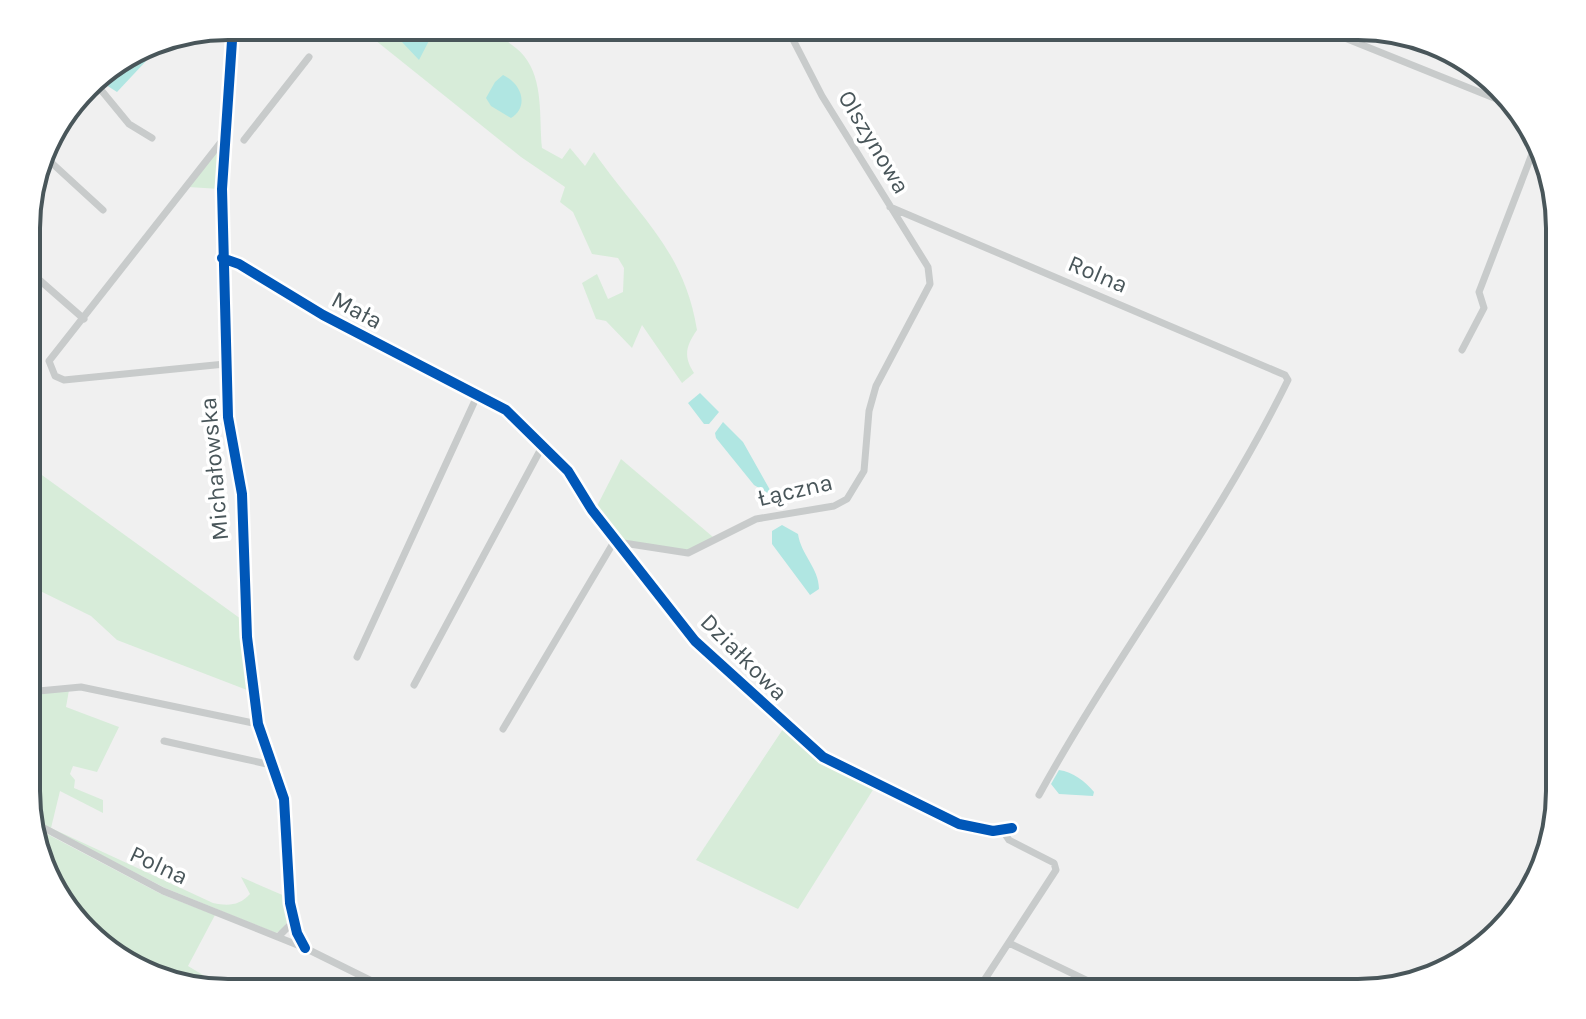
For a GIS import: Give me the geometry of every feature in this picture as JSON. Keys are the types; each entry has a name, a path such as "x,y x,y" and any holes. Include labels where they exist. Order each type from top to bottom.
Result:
{"street":[{"name":"Michałowska","path":"232,40 222,258 228,417 242,494 247,637 258,724 276,766 284,799 294,921 305,948"},
{"name":"Olszynowa","path":"793,40 822,96 928,267 930,277"},
{"path":"1350,40 1492,97"},
{"path":"244,140 309,57"},
{"path":"101,90 129,124 152,138"},
{"path":"225,364 64,380 55,376 49,361 227,136"},
{"path":"1462,350 1484,308 1479,292 1532,155"},
{"path":"52,163 103,210"},
{"name":"Rolna","path":"890,207 1285,375 1288,380 1255,449 1086,709 1039,795"},
{"name":"Mała","path":"222,258 239,264 375,343 477,393"},
{"name":"Łączna","path":"616,541 688,553 756,519 834,506 847,499 864,471 869,411 876,386 930,277"},
{"path":"40,280 84,319"},
{"path":"357,657 477,393"},
{"name":"Działkowa","path":"477,393 506,410 568,471 616,541 710,658 823,757 959,824 1003,831 1012,828"},
{"path":"414,685 543,445"},
{"path":"503,729 616,541"},
{"path":"40,691 81,687 258,724"},
{"path":"164,741 276,766"},
{"name":"Polna","path":"44,828 163,891 305,948 368,979"},
{"path":"985,979 1056,870 1054,863 1009,840 1003,831"},
{"path":"278,937 294,921"},
{"path":"1009,943 1084,979"}],"green space":[{"path":"375,40 506,40 520,52 535,76 538,88 542,148 562,159 570,148 585,166 594,152 657,235 682,277 697,330 687,351 694,373 682,383 642,325 632,348 606,321 596,319 582,283 597,274 608,299 623,292 624,268 618,258 592,254 573,212 560,202 565,187 521,157"},
{"path":"222,145 220,189 188,187"},
{"path":"621,459 713,537 688,551 618,539 596,508"},
{"path":"40,474 241,619 247,690 117,640 91,616 40,591"},
{"path":"69,690 66,707 119,727 97,772 73,766 70,774 75,780 74,788 103,800 103,813 60,791 51,828 213,903 233,904 246,898 250,894 241,877 287,897 290,917 283,929 276,933 165,888 44,825 40,791 40,694"},
{"path":"783,729 818,758 876,785 798,909 696,860"},
{"path":"45,833 161,894 215,915 188,966 207,977 179,973 145,960 113,940 95,924 59,874"}],"water":[{"path":"403,40 429,40 419,60"},
{"path":"146,59 147,60 117,92 106,85"},
{"path":"503,75 515,83 521,95 520,107 511,118 491,106 486,98"},
{"path":"700,393 719,412 709,424 704,424 688,403"},
{"path":"723,422 743,442 774,497 754,485 716,438 715,433"},
{"path":"782,525 798,534 816,574 819,589 810,595 772,544 772,531"},
{"path":"1059,770 1083,781 1094,792 1093,796 1059,794 1051,784"}],"cycle path":[{"path":"232,40 222,189 228,417 242,494 247,637 258,724 284,799 290,903 297,933 305,948"},
{"path":"222,258 239,264 323,315 506,410 568,471 592,510 695,641 823,757 959,824 993,831 1012,828"}]}
